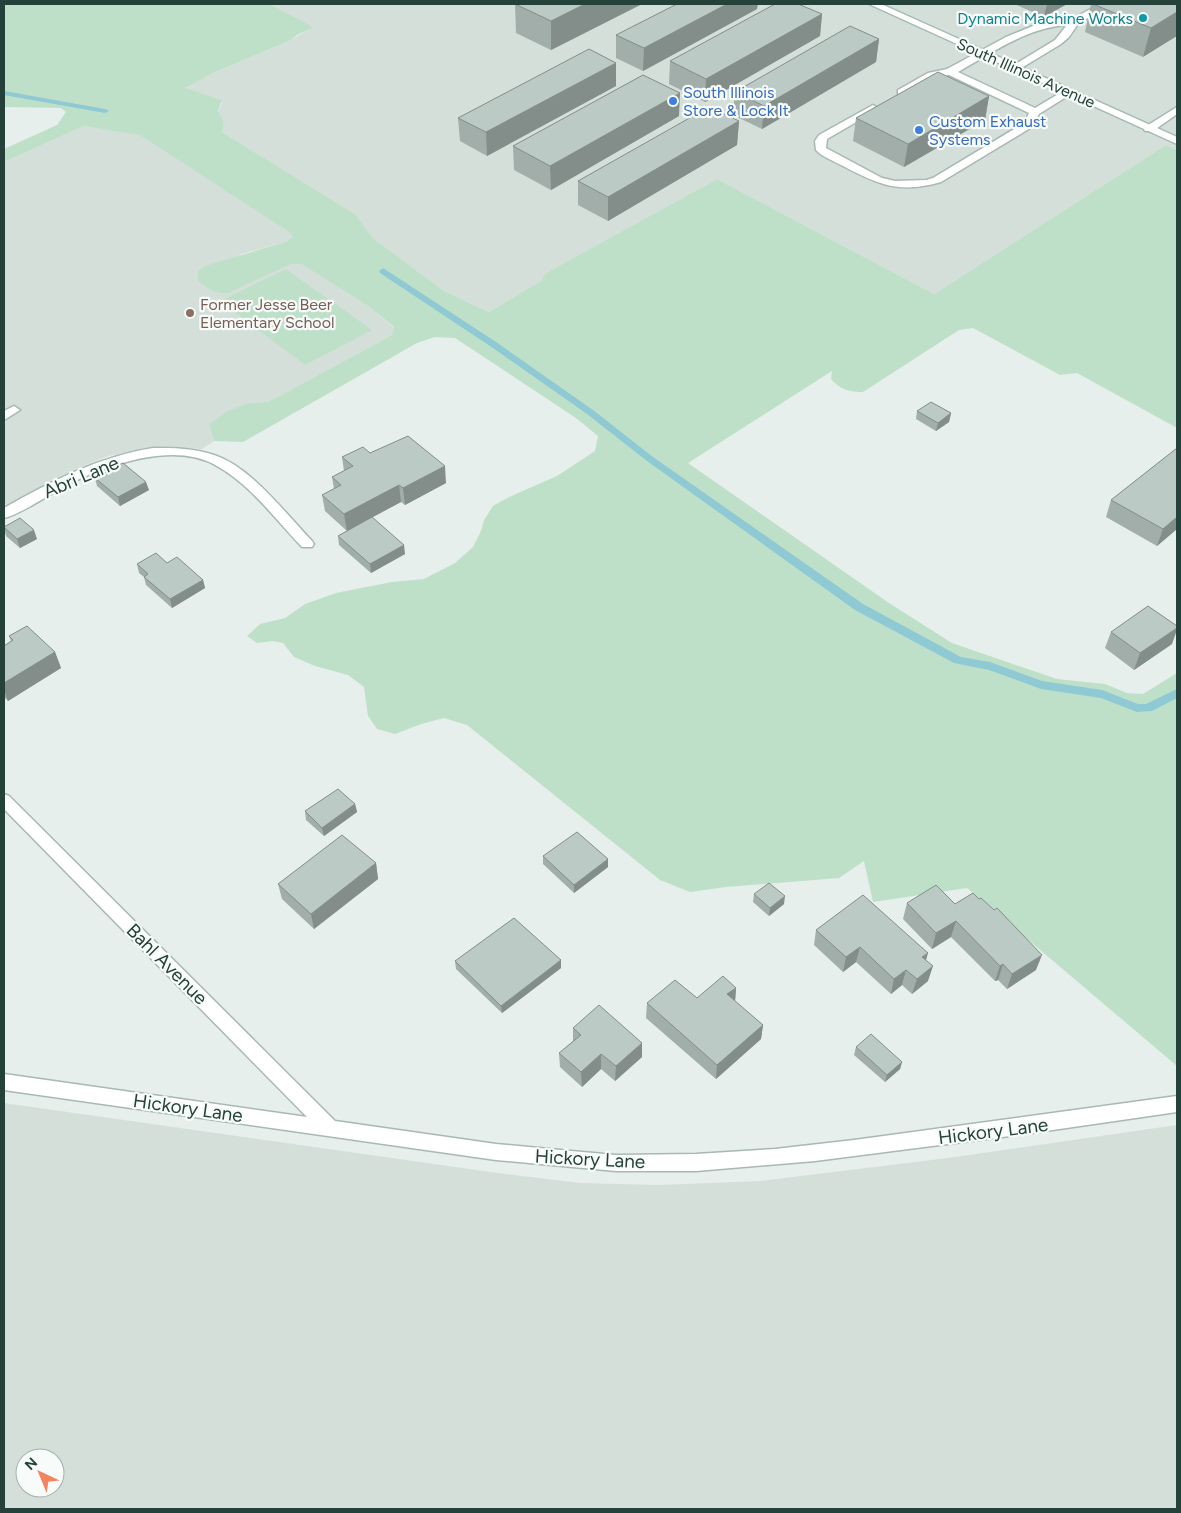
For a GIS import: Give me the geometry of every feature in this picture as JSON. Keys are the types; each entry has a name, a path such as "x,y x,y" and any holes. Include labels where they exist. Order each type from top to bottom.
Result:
{"street":[{"name":"South Illinois Avenue","path":"874,4 1177,141"},
{"path":"1069,92 1035,112 1028,125 937,180 916,184 895,184 878,180 827,153 820,146 820,141 823,137 932,75 950,72 1009,39 1048,23 1074,22 1106,4"},
{"path":"1014,68 1058,42 1066,35 1074,22"},
{"path":"950,72 1035,112"},
{"path":"1149,128 1177,110"},
{"name":"Abri Lane","path":"4,514 72,476 121,458 163,452 200,454 228,466 307,544"},
{"name":"Bahl Avenue","path":"4,800 330,1128"},
{"name":"Hickory Lane","path":"4,1082 555,1159 617,1163 791,1156 1094,1118 1177,1104"}],"shaded area":[{"path":"270,4 1177,4 1177,150 1166,145 934,294 717,179 553,269 542,277 544,280 489,312 444,291 373,238 355,214 222,132 224,122 218,112 222,103 217,98 186,90 187,86 213,73 291,40 311,28 310,25"},
{"name":"Former Jesse Beer Elementary School","path":"84,126 140,134 255,209 289,232 293,237 285,242 238,255 301,264 368,306 394,328 392,335 283,394 267,402 249,403 209,424 214,441 202,449 156,447 108,456 62,475 4,506 4,162"},
{"path":"4,1103 498,1173 580,1183 659,1185 760,1181 948,1158 1177,1125 1177,1509 4,1509"}],"green space":[{"path":"4,4 270,4 310,25 312,28 291,40 213,73 185,88 222,100 218,111 224,122 222,132 355,214 373,238 444,291 489,312 543,280 542,277 553,269 717,179 934,294 1166,145 1177,150 1177,428 1077,373 1060,375 973,328 959,330 863,392 849,391 838,386 831,379 832,371 688,463 889,603 952,643 1057,679 1105,684 1127,693 1143,694 1177,673 1177,1066 967,888 873,902 864,861 839,878 726,887 690,892 660,880 467,725 444,718 395,734 377,729 368,716 364,687 348,675 315,666 294,657 283,643 273,641 257,643 247,636 260,624 285,618 305,604 336,593 392,582 424,579 455,563 473,547 484,520 493,506 557,476 595,451 598,436 576,418 455,338 435,337 417,343 243,442 214,441 209,424 228,411 249,403 267,402 283,394 392,335 394,327 368,306 301,264 291,264 228,293 215,292 198,281 198,271 205,266 285,242 293,237 289,232 140,135 84,126 4,162 4,149 57,125 66,112 61,108 4,107"},
{"path":"286,269 372,330 305,365 220,301"}],"building":[{"path":"515,4 585,4 551,21"},
{"path":"677,4 727,4 644,48 616,35"},
{"path":"775,4 798,4 822,14 706,79 670,61"},
{"path":"1093,4 1177,4 1177,12 1151,28"},
{"path":"850,26 879,39 764,106 735,92"},
{"path":"589,49 616,63 486,132 458,118"},
{"path":"938,72 989,96 908,144 856,118"},
{"path":"643,75 680,93 550,166 513,146"},
{"path":"709,107 739,121 608,197 578,181"},
{"path":"931,402 951,413 938,423 917,411"},
{"path":"408,436 445,466 403,488 399,485 344,514 322,495 341,485 332,477 353,466 342,457 363,447 370,453"},
{"path":"1177,448 1177,517 1163,529 1111,500"},
{"path":"123,463 146,482 118,497 95,478"},
{"path":"372,517 404,545 370,564 338,536"},
{"path":"20,518 34,530 17,539 4,527"},
{"path":"156,553 167,563 177,557 203,580 170,599 144,577 148,574 137,564"},
{"path":"1148,606 1177,626 1177,628 1140,653 1111,632"},
{"path":"27,626 55,652 4,683 4,646 13,640 9,636"},
{"path":"338,789 355,804 322,828 305,811"},
{"path":"577,832 608,859 574,885 543,856"},
{"path":"342,835 376,863 311,914 278,884"},
{"path":"769,883 785,896 770,908 754,894"},
{"path":"936,885 955,904 973,893 994,910 997,908 1042,955 1012,974 1003,964 1000,966 956,921 936,933 907,903"},
{"path":"863,895 928,953 922,957 933,966 917,979 906,970 894,979 860,947 846,957 816,930"},
{"path":"514,918 561,960 501,1006 455,961"},
{"path":"723,976 736,988 727,994 763,1025 717,1065 647,1003 675,980 697,998"},
{"path":"599,1005 642,1043 616,1066 601,1054 581,1072 559,1053 581,1035 573,1028"},
{"path":"871,1034 902,1062 887,1075 856,1047"}],"waterway":[{"path":"4,93 105,111"},
{"path":"383,271 493,344 590,412 650,459 859,607 958,660 990,666 1041,685 1102,694 1137,708 1148,708 1177,693"}],"place":[{"name":"Dynamic Machine Works","path":"1143,18"},
{"name":"South Illinois Store & Lock It","path":"673,101"},
{"name":"Custom Exhaust Systems","path":"919,130"},
{"name":"Former Jesse Beer Elementary School","path":"190,313"}]}
